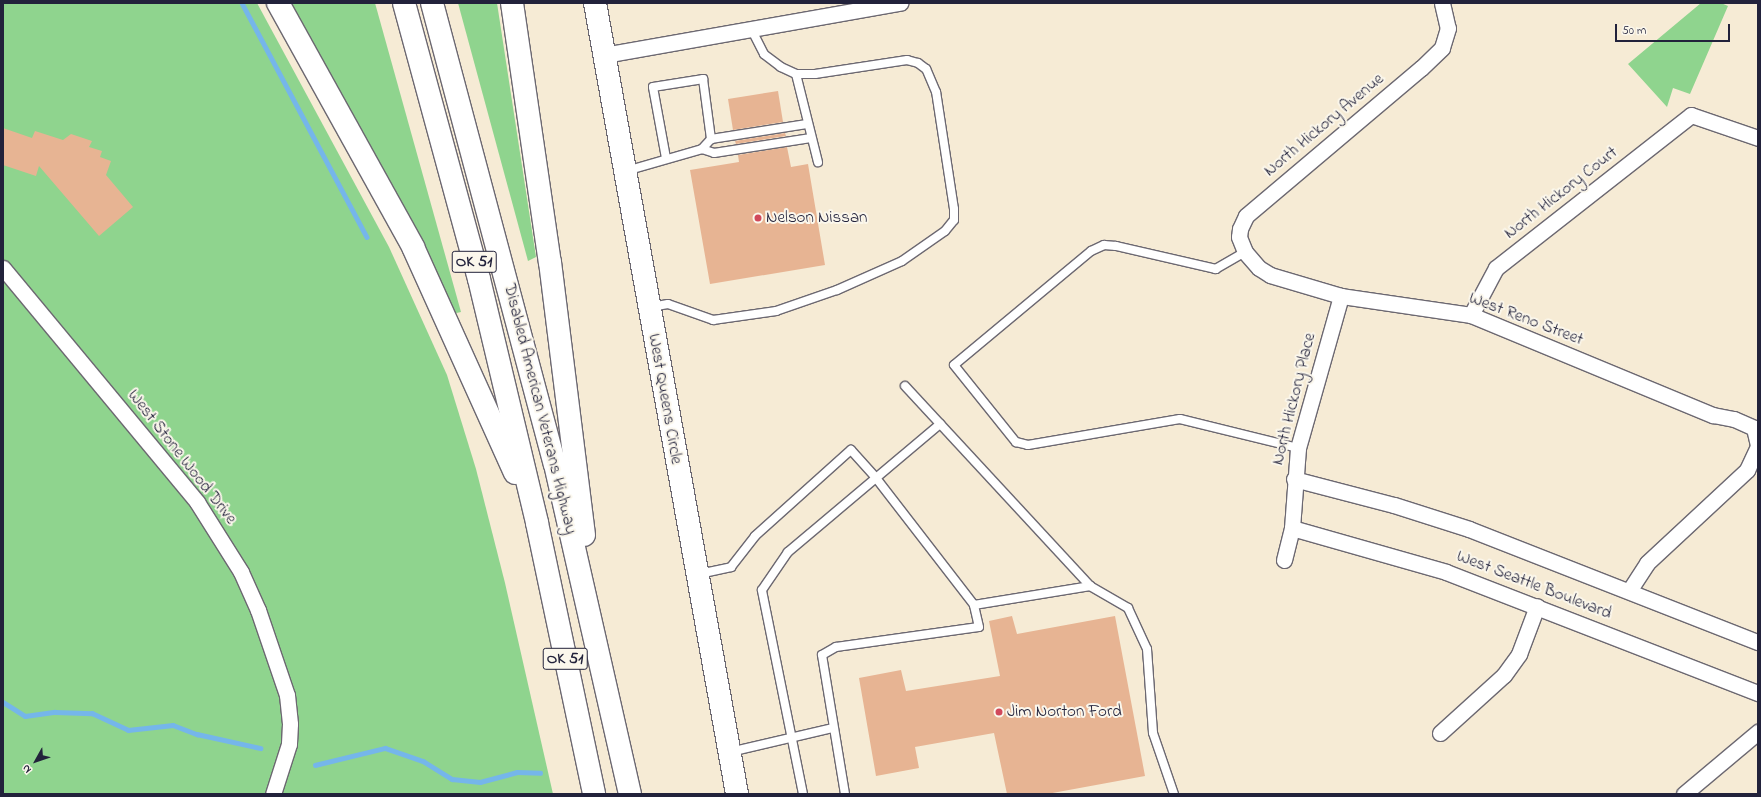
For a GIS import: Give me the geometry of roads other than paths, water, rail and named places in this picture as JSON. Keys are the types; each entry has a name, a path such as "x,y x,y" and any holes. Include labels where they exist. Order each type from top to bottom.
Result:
{"main road":[{"path":"278,3 413,247 537,524"},
{"name":"Disabled American Veterans Highway","path":"404,3 479,279 537,524 594,794"},
{"name":"Disabled American Veterans Highway","path":"432,3 553,456 599,651 630,794"},
{"path":"512,3 550,262 599,651"},
{"name":"West Queens Circle","path":"595,3 623,171 738,794"}],"street":[{"path":"604,55 900,3"},
{"name":"North Hickory Avenue","path":"1243,248 1240,229 1253,210 1421,68 1446,42 1448,21 1442,3"},
{"name":"North Hickory Court","path":"1471,315 1496,268 1690,115 1758,138"},
{"name":"West Reno Street","path":"1243,248 1259,268 1270,275 1341,296 1471,315 1713,415 1734,419 1754,428 1758,446"},
{"name":"West Stone Wood Drive","path":"3,268 197,502 220,537 258,610 276,658 287,695 290,724 289,744 273,794"},
{"name":"North Hickory Place","path":"1284,560 1292,528 1294,479 1298,448 1341,296"},
{"path":"1629,591 1647,563 1747,470 1758,446"},
{"name":"West Seattle Boulevard","path":"1294,479 1394,505 1469,529 1758,642"},
{"name":"West Seattle Boulevard","path":"1292,528 1446,572 1537,606 1758,693"},
{"path":"1440,733 1504,676 1519,654 1537,606"},
{"path":"1684,794 1758,732"}],"lane":[{"path":"648,308 668,304 713,320 776,311 837,290 902,261 945,231 954,220 954,209 936,92 926,69 918,63 907,60 815,74 796,74 781,67 764,54 751,28"},
{"path":"796,74 807,124 818,162"},
{"path":"666,158 653,87 703,78 711,139"},
{"path":"702,149 711,139 807,124"},
{"path":"623,171 653,165 666,158 702,149 714,153 812,138"},
{"path":"1243,248 1216,269 1116,246 1104,245 1091,251 954,365 1016,442 1028,445 1180,419 1298,448"},
{"path":"905,386 1090,586 1128,608 1147,649 1153,733 1174,794"},
{"path":"803,794 794,738 762,590 788,552 940,424"},
{"path":"697,574 731,567 755,536 851,450 876,478 974,605 978,627 836,647 822,655 845,794"},
{"path":"974,605 1090,586"},
{"path":"730,752 833,728"}],"waterway":[{"path":"242,3 367,237"},
{"path":"3,702 25,716 55,712 92,713 128,730 173,725 197,734 260,748"},
{"path":"315,765 385,748 423,761 452,779 480,782 517,772 540,773"}],"place":[{"name":"Nelson Nissan","path":"758,218"},
{"name":"Jim Norton Ford","path":"999,712"}]}
